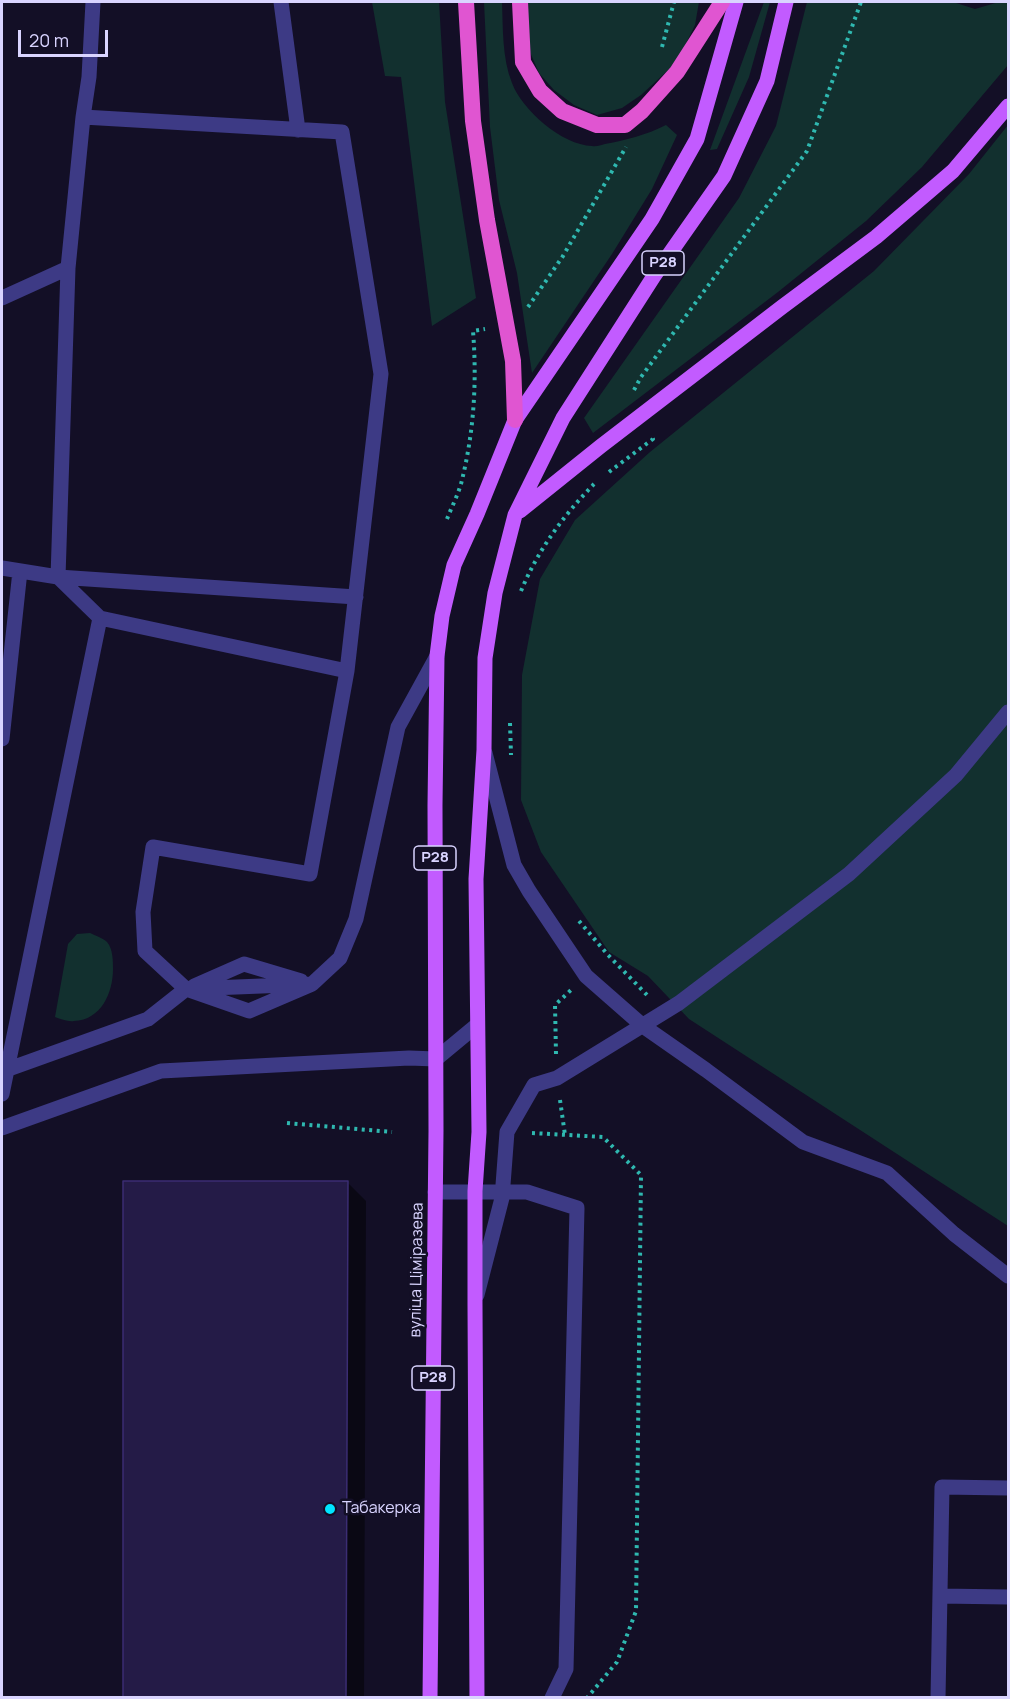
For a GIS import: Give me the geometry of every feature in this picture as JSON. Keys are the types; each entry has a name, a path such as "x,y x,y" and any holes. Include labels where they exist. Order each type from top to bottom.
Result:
{"highway":[{"name":"Р28","path":"466,2 473,121 487,220 513,361 515,420"},
{"path":"520,2 523,62 540,91 562,111 588,122 597,125 625,125 642,111 677,72 722,2"}],"main road":[{"name":"Р28","path":"436,1059 437,656 442,616 454,565 515,420 652,219 697,139 736,2"},
{"name":"Р28","path":"477,1698 476,879 484,750 484,658 495,593 515,515 563,418 654,276 724,176 767,81 786,2"},
{"path":"515,515 601,446 876,237 953,171 1008,106"},
{"name":"вуліца Ціміразева","path":"430,1698 436,1059"}],"lane":[{"path":"93,2 89,77 68,268 58,577 100,618 347,671"},
{"path":"281,2 298,130"},
{"path":"83,117 342,132 381,374 347,671 310,874 153,846 143,912 145,951 186,989 249,1011 312,984 340,958 356,918 398,727 437,656"},
{"path":"2,298 68,268"},
{"path":"2,568 58,577 356,597"},
{"path":"2,740 20,571"},
{"path":"2,1094 100,618"},
{"path":"475,1304 502,1198 507,1132 534,1085 557,1078 679,1003 849,874 956,775 1008,712"},
{"path":"484,750 514,865 586,976 643,1026 802,1142 887,1173 954,1234 1008,1276"},
{"path":"6,1070 148,1019 186,989 244,964 312,984"},
{"path":"186,989 312,984"},
{"path":"2,1128 161,1071 409,1058 436,1059 477,1025"},
{"path":"435,1192 527,1192 578,1208 566,1669 552,1698"},
{"path":"938,1698 942,1487 1008,1488"},
{"path":"940,1596 1008,1597"}],"path":[{"path":"660,55 674,2"},
{"path":"632,398 641,377 807,151 861,2"},
{"path":"525,310 563,256 627,144"},
{"path":"603,477 653,439 647,431"},
{"path":"520,595 528,574 544,546 569,510 595,483"},
{"path":"510,718 512,763"},
{"path":"574,914 608,955 664,1013"},
{"path":"565,1135 557,1078 555,1005 608,955"},
{"path":"287,1123 392,1132"},
{"path":"525,1133 603,1137 641,1175 636,1611 617,1662 587,1698"}],"green space":[{"path":"372,2 439,2 445,102 476,298 432,326 401,77 385,76"},
{"path":"484,2 502,2 505,53 512,83 524,104 556,133 568,140 594,146 636,137 666,125 677,135 652,189 612,254 532,373 517,273 499,200 490,127"},
{"path":"527,2 699,2 695,25 677,62 641,95 622,108 597,115 574,105 554,90 539,73 530,52"},
{"path":"764,2 770,2 749,77 717,149 710,150"},
{"path":"807,2 953,2 975,9 999,2 1008,2 1008,65 922,167 866,221 778,292 593,433 584,418 739,198 776,126"},
{"path":"1008,125 1008,1226 689,1019 648,976 609,952 541,852 521,800 522,675 540,579 575,520 650,452 874,271 969,174"},
{"path":"90,933 107,942 112,952 112,978 108,996 104,1004 91,1016 74,1021 55,1017 68,944 77,934"}],"building":[{"path":"123,1181 348,1181 346,1698 123,1698"}],"place":[{"name":"Табакерка","path":"330,1509"}]}
